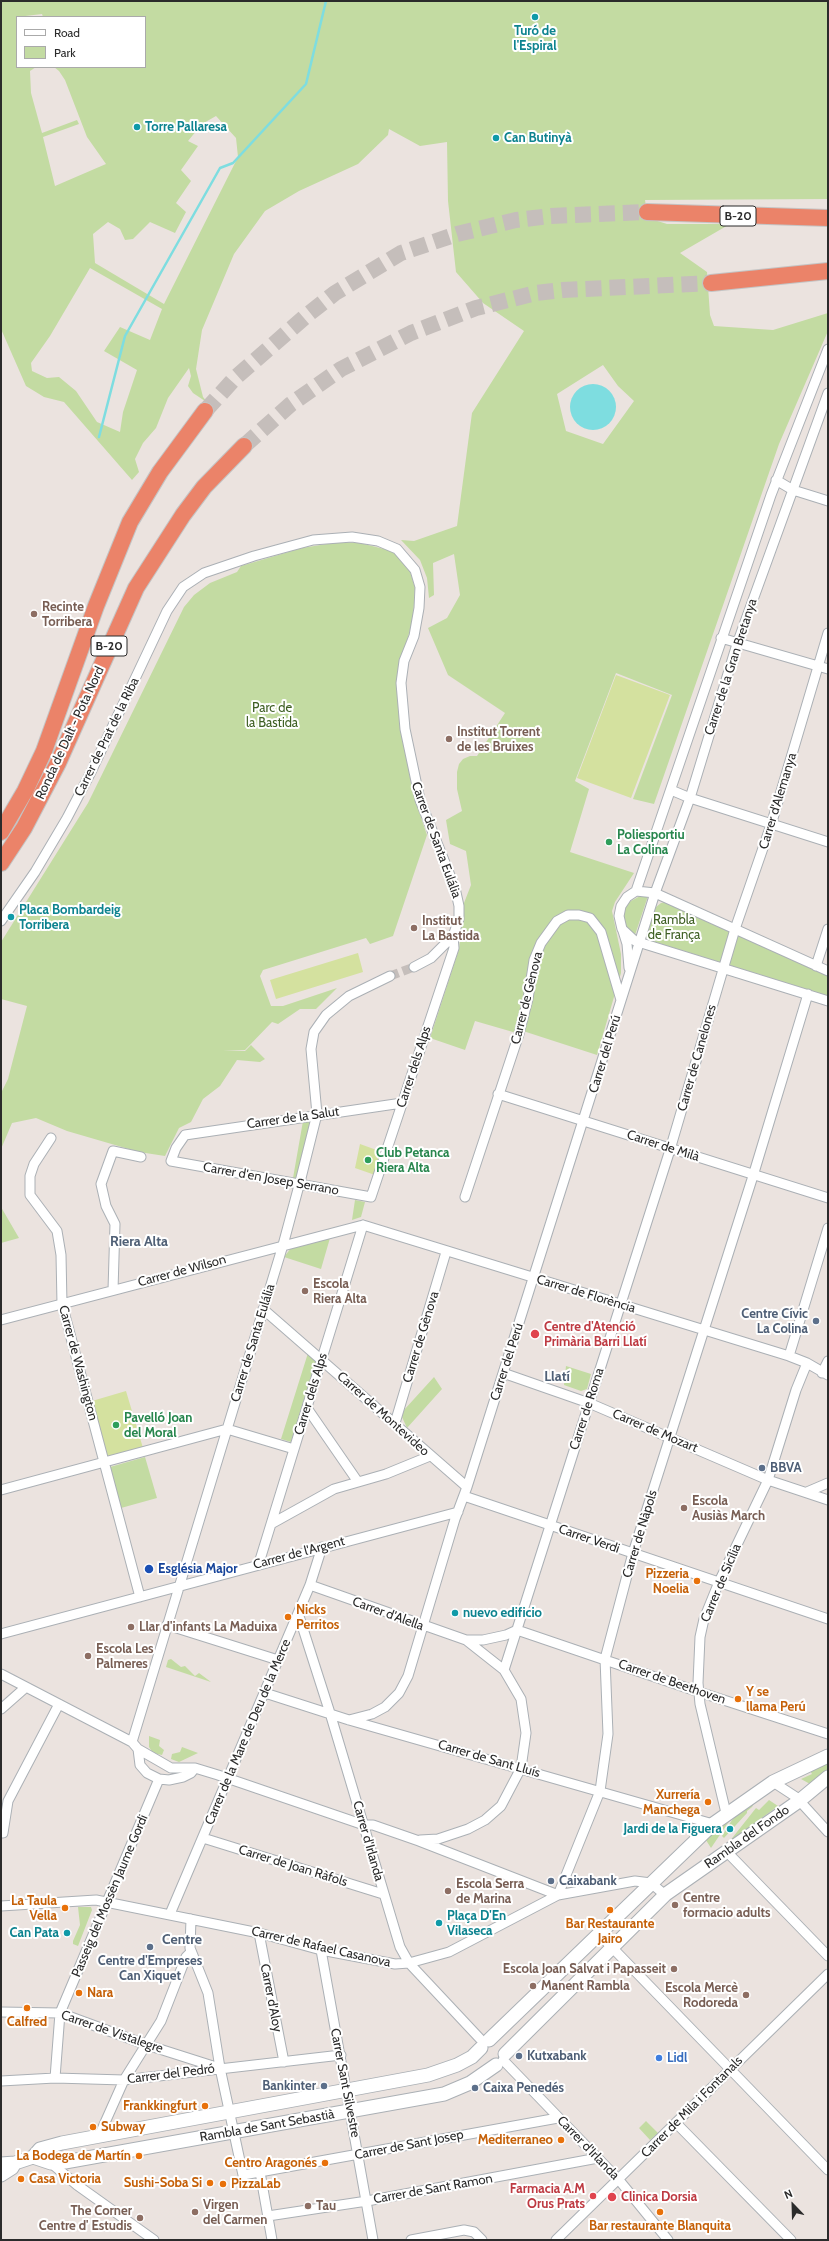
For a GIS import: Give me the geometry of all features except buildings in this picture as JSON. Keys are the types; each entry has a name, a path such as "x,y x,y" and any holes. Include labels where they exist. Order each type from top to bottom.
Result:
{"highway":[{"name":"B-20","path":"647,212 828,218"},
{"path":"711,283 828,271"},
{"name":"Ronda de Dalt - Pota Nord","path":"1,832 25,791 44,751 96,606 130,522 160,472 205,410"},
{"name":"Ronda de Dalt - Pota Nord","path":"1,863 24,828 58,763 136,588 183,515 204,487 244,446"}],"street":[{"name":"Carrer de la Gran Bretanya","path":"636,891 776,480 825,365 828,349"},
{"name":"Carrer de la Gran Bretanya","path":"640,943 655,893 690,798 737,644 828,394"},
{"path":"776,480 793,490 828,501"},
{"name":"Carrer de Santa Eulália","path":"221,566 313,540 352,537 378,541 397,549 415,570 420,587 419,608 414,636 404,662 400,683 405,729 420,800 455,888 459,906 459,919 453,936 431,958 414,967"},
{"name":"Carrer de Prat de la Riba","path":"1,920 35,872 70,811 174,598 183,587 195,578 221,566"},
{"name":"Carrer d'Alemanya","path":"724,969 735,929 771,825 828,633"},
{"path":"721,638 737,644 828,669"},
{"path":"671,790 690,798 771,825 828,842"},
{"path":"828,971 655,893 636,891 627,897 621,906 619,916 622,929 631,938 640,943 828,1001"},
{"name":"Carrer de Gènova","path":"465,1197 519,1034 528,999 534,960 541,943 557,921 568,915 590,918 601,932 621,1000"},
{"name":"Carrer del Perú","path":"622,929 629,957 629,975"},
{"path":"816,966 828,929"},
{"name":"Carrer dels Alps","path":"371,1197 454,948 453,936"},
{"name":"Carrer del Perú","path":"349,1720 372,1714 385,1706 399,1693 408,1676 458,1512 466,1492 640,943"},
{"name":"Carrer de Canelones","path":"671,1148 724,969"},
{"name":"Carrer de Santa Eulália","path":"135,1746 167,1625 283,1245 300,1184 317,1114 311,1049 314,1032 326,1015 349,996 390,976"},
{"name":"Carrer de Nàpols","path":"558,1895 600,1790 608,1734 605,1659 633,1553 753,1176 808,994"},
{"name":"Carrer de Milà","path":"498,1094 584,1120 753,1176 828,1198"},
{"name":"Carrer de la Salut","path":"171,1161 176,1148 184,1135 317,1114 402,1103"},
{"name":"Carrer de Washington","path":"51,1138 34,1164 30,1176 30,1195 57,1231 61,1255 62,1304 140,1597"},
{"name":"Carrer de Roma","path":"504,1670 671,1148"},
{"path":"113,1290 115,1224 106,1206 101,1184 113,1151 141,1157"},
{"name":"Carrer d'en Josep Serrano","path":"171,1161 371,1197"},
{"name":"Carrer dels Alps","path":"259,1563 363,1225"},
{"name":"Carrer de Florència","path":"363,1225 446,1252 789,1356 808,1363 825,1374"},
{"name":"Carrer de Wilson","path":"1,1320 363,1225"},
{"path":"789,1356 828,1228"},
{"name":"Carrer de Gènova","path":"395,1423 446,1252"},
{"name":"Carrer de Montevideo","path":"263,1309 395,1423 466,1492"},
{"path":"825,1374 828,1361"},
{"name":"Carrer de Sicília","path":"726,1813 702,1720 699,1692 700,1638 704,1619 719,1582 768,1480 796,1390 808,1363"},
{"name":"Carrer de Mozart","path":"503,1373 589,1403 768,1480 828,1500"},
{"path":"307,1408 358,1482"},
{"path":"1,1490 227,1429 294,1449"},
{"path":"271,1524 334,1489 386,1474 430,1456"},
{"path":"806,1492 828,1483"},
{"name":"Carrer Verdi","path":"466,1492 549,1526 828,1619"},
{"name":"Carrer de l'Argent","path":"1,1634 140,1597 259,1563 458,1512"},
{"name":"Carrer de la Mare de Deu de la Merce","path":"170,1914 203,1838 226,1778 265,1693 310,1586 322,1547"},
{"name":"Carrer d'Alella","path":"310,1586 466,1640 483,1640 506,1635 517,1630"},
{"name":"Carrer d'Irlanda","path":"298,1614 330,1713 400,1947 409,1963 484,2044"},
{"path":"167,1625 278,1660"},
{"name":"Carrer de Beethoven","path":"517,1630 828,1734"},
{"name":"Carrer d'Alella","path":"419,1840 445,1837 468,1830 485,1820 501,1806 521,1768 526,1733 521,1699 504,1670 466,1640"},
{"path":"1,1674 135,1746 173,1771 169,1780"},
{"path":"1,1709 26,1688"},
{"name":"Carrer de Sant Lluís","path":"265,1693 349,1720 600,1790 713,1824"},
{"path":"2,1833 8,1801 59,1704"},
{"path":"135,1746 140,1765 148,1773 159,1779 169,1780 183,1777 191,1773 195,1768"},
{"name":"Rambla del Fondo","path":"651,1883 726,1813 773,1782 828,1756"},
{"path":"148,1773 149,1765 153,1763 168,1767 195,1768 364,1825 373,1825 419,1840 558,1895"},
{"name":"Rambla del Fondo","path":"665,1895 799,1801 828,1777"},
{"name":"Passeig del Mossèn Jaume Gordi","path":"55,2078 60,2013 159,1779"},
{"path":"773,1782 796,1797 828,1832"},
{"name":"Carrer de Joan Ràfols","path":"203,1838 383,1894"},
{"path":"727,1852 828,1956"},
{"name":"Carrer de Rafael Casanova","path":"1,1906 96,1900 259,1933 321,1950 395,1964 409,1963 448,1952 558,1895 635,1881 651,1883"},
{"path":"651,1883 665,1895"},
{"name":"Rambla de Sant Sebastià","path":"15,2163 33,2157 40,2149 62,2143 442,2072 472,2057 651,1883"},
{"name":"Rambla de Sant Sebastià","path":"33,2157 60,2166 234,2132 444,2094 470,2083 501,2060 665,1895"},
{"path":"191,1919 191,1952 208,1993 220,2068 234,2132"},
{"name":"Carrer d'Aloy","path":"259,1933 284,2062"},
{"path":"599,1934 828,2170"},
{"name":"Carrer Sant Silvestre","path":"321,1950 373,2240"},
{"path":"99,2136 124,2080 147,2045 168,2005 186,1957 191,1952"},
{"name":"Carrer de Mila i Fontanals","path":"556,2240 828,1974"},
{"name":"Carrer de Vistalegre","path":"1,2012 60,2013 147,2045 220,2068"},
{"path":"502,2043 506,2050 501,2060 487,2064 483,2061 481,2057 484,2044 502,2043"},
{"name":"Carrer del Pedró","path":"1,2081 55,2078 124,2080 341,2055"},
{"name":"Carrer d'Irlanda","path":"501,2060 619,2180 668,2240"},
{"name":"Carrer de Sant Josep","path":"234,2132 243,2175 558,2118"},
{"path":"676,2123 791,2240"},
{"path":"60,2166 73,2154 72,2147 62,2143 52,2154 60,2166 154,2240"},
{"name":"Carrer de Sant Ramon","path":"268,2216 367,2201 598,2158"},
{"path":"1,2164 15,2163"},
{"path":"1,2175 12,2168 15,2163"},
{"path":"260,2172 272,2240"},
{"path":"411,2240 464,2230 474,2232 482,2240"}],"green space":[{"path":"1,1 828,1 828,199 645,200 648,218 667,224 730,224 680,253 707,272 710,315 714,326 773,330 828,313 828,331 779,444 654,804 633,799 672,695 616,673 575,781 589,789 570,852 634,873 615,902 612,911 621,954 621,973 597,1055 520,1030 513,1032 475,1021 465,1050 430,1038 459,949 464,903 471,885 466,851 450,844 446,820 462,811 457,789 457,772 459,764 463,759 470,756 477,756 505,713 448,675 428,628 447,618 460,595 454,554 433,563 434,595 429,598 427,578 420,560 401,540 414,541 457,526 472,413 524,331 483,303 456,272 448,201 447,142 420,146 389,129 388,135 358,164 299,191 265,211 234,254 202,330 196,369 203,397 208,403 193,393 188,386 191,376 189,368 168,398 156,428 143,443 135,459 139,472 132,480 64,402 44,397 26,386 1,329","holes":["42,14 43,16 146,16 146,68 55,68 65,80 87,137 106,164 55,186 43,137 79,124 77,120 42,133 31,93 30,71 34,68 16,68 16,16","216,116 236,138 238,157 164,304 95,263 93,234 108,222 120,229 125,240 133,239 150,222 175,233 186,212 176,203 191,181 181,170 198,146 188,141 202,124","90,268 162,309 150,340 120,327 104,351 137,370 123,412 120,432 97,422 76,391 59,377 47,378 32,371 31,363 50,336","603,365 618,386 634,401 603,444 566,431 557,394"]},
{"name":"Parc de la Bastida","path":"339,542 360,543 392,551 409,568 415,588 413,618 396,683 412,791 427,835 393,936 370,944 366,938 263,970 260,976 271,1006 283,1006 337,988 316,1009 300,1009 278,1024 272,1022 245,1050 223,1051 245,1051 251,1045 265,1059 260,1062 237,1060 220,1086 203,1099 191,1122 179,1128 165,1156 139,1152 67,1131 36,1118 12,1123 1,1149 1,1093 8,1079 27,1006 1,999 1,942 88,803 184,607 194,595 210,583 237,572 241,566 302,548"},
{"path":"616,675 670,695 631,798 577,778"},
{"path":"642,895 648,896 635,935 628,930 624,924 623,910 629,902"},
{"name":"Rambla de França","path":"666,902 828,976 828,996 652,941 648,932 656,907 661,903"},
{"path":"358,953 363,972 276,999 270,980"},
{"path":"303,1121 313,1121 298,1176 293,1178"},
{"name":"Club Petanca Riera Alta","path":"360,1144 382,1152 375,1175 355,1168"},
{"path":"355,1200 365,1202 361,1217 352,1220"},
{"path":"1,1207 19,1238 1,1243"},
{"path":"330,1238 321,1269 284,1257 291,1248"},
{"path":"308,1353 316,1360 291,1442 281,1439"},
{"path":"566,1366 591,1374 587,1389 581,1391 564,1385"},
{"path":"434,1377 442,1389 407,1428 402,1417 404,1410"},
{"name":"Pavelló Joan del Moral","path":"126,1391 143,1448 107,1457 92,1401"},
{"path":"145,1457 157,1498 121,1508 110,1467"},
{"path":"171,1659 181,1667 185,1666 195,1676 199,1673 211,1682 166,1667 168,1660"},
{"path":"149,1736 160,1740 159,1746 164,1750 162,1755 153,1753 149,1747"},
{"path":"182,1747 198,1753 179,1762 171,1759 172,1754 180,1752"},
{"path":"828,1759 828,1770 810,1784 801,1779 812,1774 809,1769"},
{"path":"760,1793 752,1807 724,1838 722,1836 732,1820"},
{"path":"769,1800 778,1806 729,1842 756,1808 759,1810"},
{"path":"736,1811 711,1848 704,1837"},
{"path":"78,1907 91,1907 92,1910 78,1946 73,1944 73,1941 80,1925"},
{"path":"646,2121 658,2133 650,2140 639,2128"}],"water":[{"path":"593,384 606,388 612,394 616,407 612,420 606,426 593,430 580,426 574,420 570,407 574,394 580,388"}],"waterway":[{"path":"99,437 125,336 220,168 233,163 306,84 326,1"}],"tunnel":[{"path":"205,411 236,377 306,316 335,293 401,253 457,234 516,220 551,216 647,212"},
{"path":"244,446 291,404 341,369 411,333 476,308 536,293 563,290 711,283"},
{"path":"390,976 414,967"}],"place":[{"name":"Turó de l'Espiral","path":"535,17"},
{"name":"Torre Pallaresa","path":"137,127"},
{"name":"Can Butinyà","path":"496,138"},
{"name":"Recinte Torribera","path":"34,614"},
{"name":"Institut Torrent de les Bruixes","path":"449,739"},
{"name":"Poliesportiu La Colina","path":"609,842"},
{"name":"Placa Bombardeig Torribera","path":"11,917"},
{"name":"Institut La Bastida","path":"414,928"},
{"name":"Club Petanca Riera Alta","path":"368,1160"},
{"name":"Escola Riera Alta","path":"305,1291"},
{"name":"Centre Cívic La Colina","path":"816,1321"},
{"name":"Centre d'Atenció Primària Barri Llatí","path":"535,1334"},
{"name":"Pavelló Joan del Moral","path":"116,1425"},
{"name":"BBVA","path":"762,1468"},
{"name":"Escola Ausiàs March","path":"684,1508"},
{"name":"Església Major","path":"149,1569"},
{"name":"Pizzeria Noelia","path":"697,1581"},
{"name":"nuevo edificio","path":"455,1613"},
{"name":"Nicks Perritos","path":"288,1617"},
{"name":"Llar d'infants La Maduixa","path":"131,1627"},
{"name":"Escola Les Palmeres","path":"88,1656"},
{"name":"Y se llama Perú","path":"738,1699"},
{"name":"Xurrería Manchega","path":"708,1802"},
{"name":"Jardi de la Figuera","path":"730,1829"},
{"name":"Caixabank","path":"551,1881"},
{"name":"Escola Serra de Marina","path":"448,1891"},
{"name":"Centre formacio adults","path":"675,1905"},
{"name":"La Taula Vella","path":"65,1908"},
{"name":"Bar Restaurante Jairo","path":"610,1910"},
{"name":"Plaça D'En Vilaseca","path":"439,1923"},
{"name":"Can Pata","path":"67,1933"},
{"name":"Centre d'Empreses Can Xiquet","path":"150,1947"},
{"name":"Escola Joan Salvat i Papasseit","path":"674,1969"},
{"name":"Manent Rambla","path":"533,1986"},
{"name":"Nara","path":"79,1993"},
{"name":"Escola Mercè Rodoreda","path":"746,1995"},
{"name":"Calfred","path":"27,2008"},
{"name":"Kutxabank","path":"519,2056"},
{"name":"Lidl","path":"659,2058"},
{"name":"Bankinter","path":"324,2086"},
{"name":"Caixa Penedés","path":"475,2088"},
{"name":"Frankkingfurt","path":"205,2106"},
{"name":"Subway","path":"93,2127"},
{"name":"Mediterraneo","path":"561,2140"},
{"name":"La Bodega de Martín","path":"139,2156"},
{"name":"Centro Aragonés","path":"325,2163"},
{"name":"Casa Victoria","path":"21,2179"},
{"name":"Sushi-Soba Si","path":"210,2183"},
{"name":"PizzaLab","path":"223,2184"},
{"name":"Farmacia A.M Orus Prats","path":"593,2196"},
{"name":"Clinica Dorsia","path":"612,2197"},
{"name":"Tau","path":"308,2206"},
{"name":"Virgen del Carmen","path":"195,2212"},
{"name":"Bar restaurante Blanquita","path":"660,2212"},
{"name":"The Corner Centre d' Estudis","path":"140,2218"}],"district":[{"name":"Riera Alta","path":"139,1242"},
{"name":"Llatí","path":"557,1377"},
{"name":"Centre","path":"182,1940"}]}
